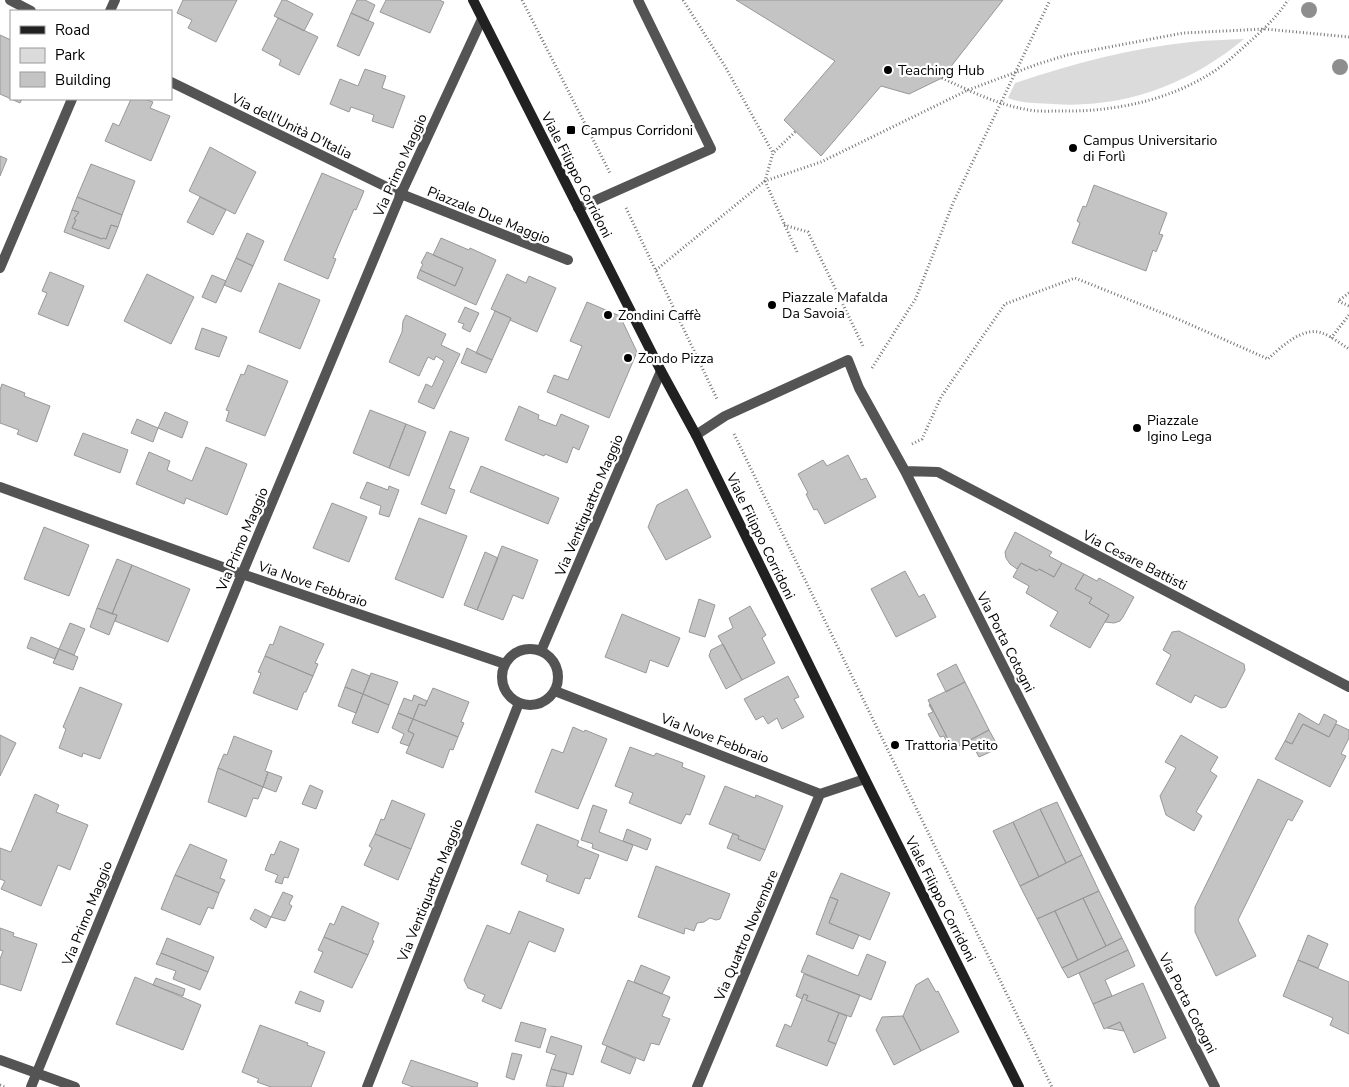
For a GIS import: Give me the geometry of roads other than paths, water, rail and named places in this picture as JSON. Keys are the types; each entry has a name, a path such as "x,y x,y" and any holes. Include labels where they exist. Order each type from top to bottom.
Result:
{"main road":[{"name":"Viale Filippo Corridoni","path":"473,0 661,371 696,435 1019,1087"}],"street":[{"path":"10,0 29,10"},
{"path":"578,208 711,149 638,0"},
{"name":"Via Primo Maggio","path":"31,1087 401,194 482,19"},
{"name":"Via dell'Unità D'Italia","path":"172,82 401,194"},
{"path":"0,268 72,100"},
{"name":"Piazzale Due Maggio","path":"401,194 568,260"},
{"name":"Via Porta Cotogni","path":"696,435 725,416 848,360 859,388 904,472 1215,1087"},
{"name":"Via Ventiquattro Maggio","path":"541,651 661,371"},
{"name":"Via Cesare Battisti","path":"904,472 938,472 1349,687"},
{"name":"Via Nove Febbraio","path":"0,487 242,574 504,664"},
{"path":"532,649 541,651 555,663 558,672 558,682 555,691 550,697 536,705 519,703 505,691 502,682 504,664 516,652 532,649"},
{"name":"Via Nove Febbraio","path":"555,691 820,794"},
{"name":"Via Ventiquattro Maggio","path":"367,1087 519,703"},
{"path":"820,794 865,779"},
{"name":"Via Quattro Novembre","path":"697,1087 820,794"},
{"path":"0,1060 75,1087"}],"place":[{"name":"Teaching Hub","path":"888,70"},
{"name":"Campus Corridoni","path":"571,130"},
{"name":"Campus Universitario di Forlì","path":"1073,148"},
{"name":"Piazzale Mafalda Da Savoia","path":"772,305"},
{"name":"Zondini Caffè","path":"608,315"},
{"name":"Zondo Pizza","path":"628,358"},
{"name":"Piazzale Igino Lega","path":"1137,428"},
{"name":"Trattoria Petito","path":"895,745"}]}
